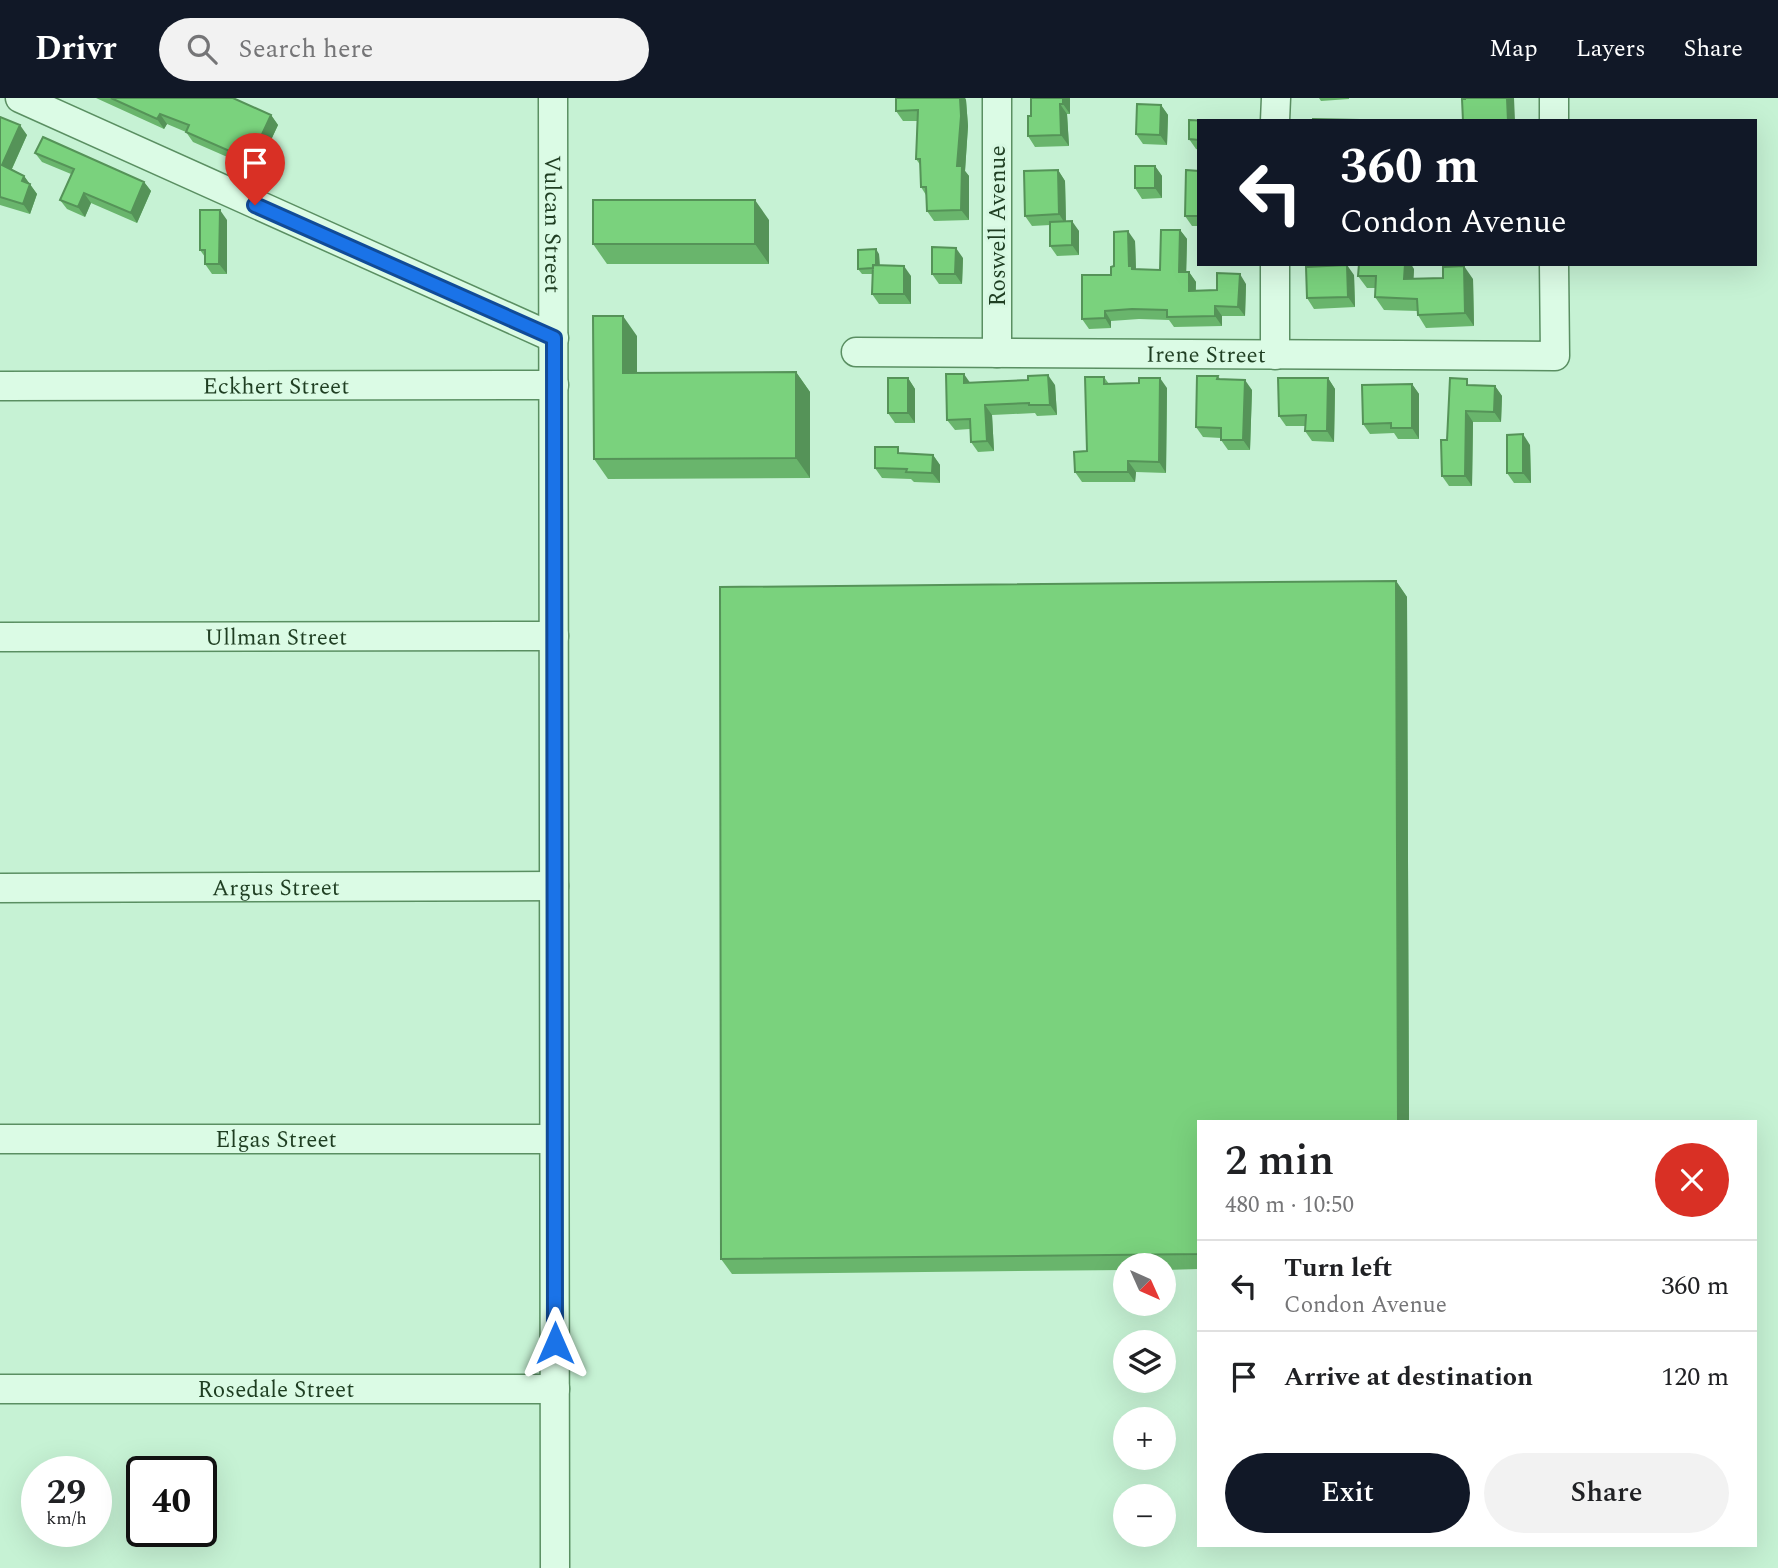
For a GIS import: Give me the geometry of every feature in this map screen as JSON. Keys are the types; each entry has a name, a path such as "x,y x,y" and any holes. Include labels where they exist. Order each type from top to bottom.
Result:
{"street":[{"path":"20,98 554,338"},
{"name":"Vulcan Street","path":"553,98 555,1568"},
{"name":"Roswell Avenue","path":"997,98 997,353"},
{"path":"1276,98 1276,119"},
{"path":"1554,98 1554,119"},
{"path":"1275,266 1275,355"},
{"name":"Irene Street","path":"856,352 1555,356 1554,266"},
{"name":"Eckhert Street","path":"0,386 554,385"},
{"name":"Ullman Street","path":"0,637 554,636"},
{"name":"Argus Street","path":"0,888 554,886"},
{"name":"Elgas Street","path":"0,1139 554,1139"},
{"name":"Rosedale Street","path":"0,1389 555,1389"}],"building":[{"path":"111,98 233,98 271,115 250,160 186,132 189,125 160,114 157,119"},
{"path":"896,98 960,98 957,166 962,166 961,210 927,211 926,187 921,187 920,159 916,159 918,110 896,111"},
{"path":"1031,98 1063,98 1063,104 1060,104 1061,135 1028,136"},
{"path":"1507,98 1508,119 1463,119 1462,99"},
{"path":"1137,104 1161,105 1160,135 1136,134"},
{"path":"0,117 20,125 2,165 24,176 22,181 30,184 23,204 0,197"},
{"path":"1189,120 1197,120 1197,140 1189,139"},
{"path":"43,137 144,182 131,213 84,193 78,207 60,200 74,169 35,153"},
{"path":"1135,166 1155,166 1155,188 1135,188"},
{"path":"1058,170 1059,214 1025,216 1024,171"},
{"path":"1186,170 1197,171 1197,216 1185,216"},
{"path":"593,200 755,200 755,244 593,244"},
{"path":"200,210 220,210 219,264 205,264 205,250 200,250"},
{"path":"1072,221 1072,245 1050,246 1050,222"},
{"path":"1161,230 1180,230 1179,272 1189,272 1189,291 1217,290 1217,273 1240,274 1238,307 1215,306 1215,316 1167,317 1167,310 1132,309 1105,311 1105,318 1082,319 1082,275 1111,275 1111,267 1114,266 1114,232 1128,231 1129,266 1132,266 1132,269 1160,270"},
{"path":"932,247 956,248 955,274 932,274"},
{"path":"876,249 876,265 873,265 873,268 858,269 858,250"},
{"path":"873,265 904,266 904,294 872,294"},
{"path":"1347,266 1348,297 1307,298 1306,267"},
{"path":"1359,266 1405,266 1404,279 1443,278 1443,267 1464,266 1465,313 1418,315 1417,299 1375,297 1376,276 1358,276"},
{"path":"593,316 623,316 623,373 796,372 796,458 594,459"},
{"path":"946,374 964,374 964,383 1028,380 1028,376 1048,375 1050,405 985,405 987,441 971,442 970,419 947,420"},
{"path":"1197,376 1245,380 1243,440 1221,440 1221,428 1196,427"},
{"path":"1085,377 1104,377 1104,384 1139,383 1139,378 1160,378 1159,462 1128,461 1128,472 1075,472 1074,452 1087,451"},
{"path":"888,378 908,378 908,413 888,413"},
{"path":"1278,378 1328,378 1327,431 1305,431 1306,415 1279,416"},
{"path":"1450,378 1467,379 1467,385 1495,386 1494,412 1466,411 1465,476 1442,476 1441,440 1447,440"},
{"path":"1412,384 1412,428 1391,428 1391,423 1363,424 1362,385"},
{"path":"1523,434 1523,473 1507,473 1507,435"},
{"path":"875,447 898,447 898,453 933,455 932,473 875,468"},
{"path":"1396,581 1398,1120 1197,1120 1197,1254 721,1259 720,587"}],"route":[{"path":"255,205 554,338 555,1343"}]}
